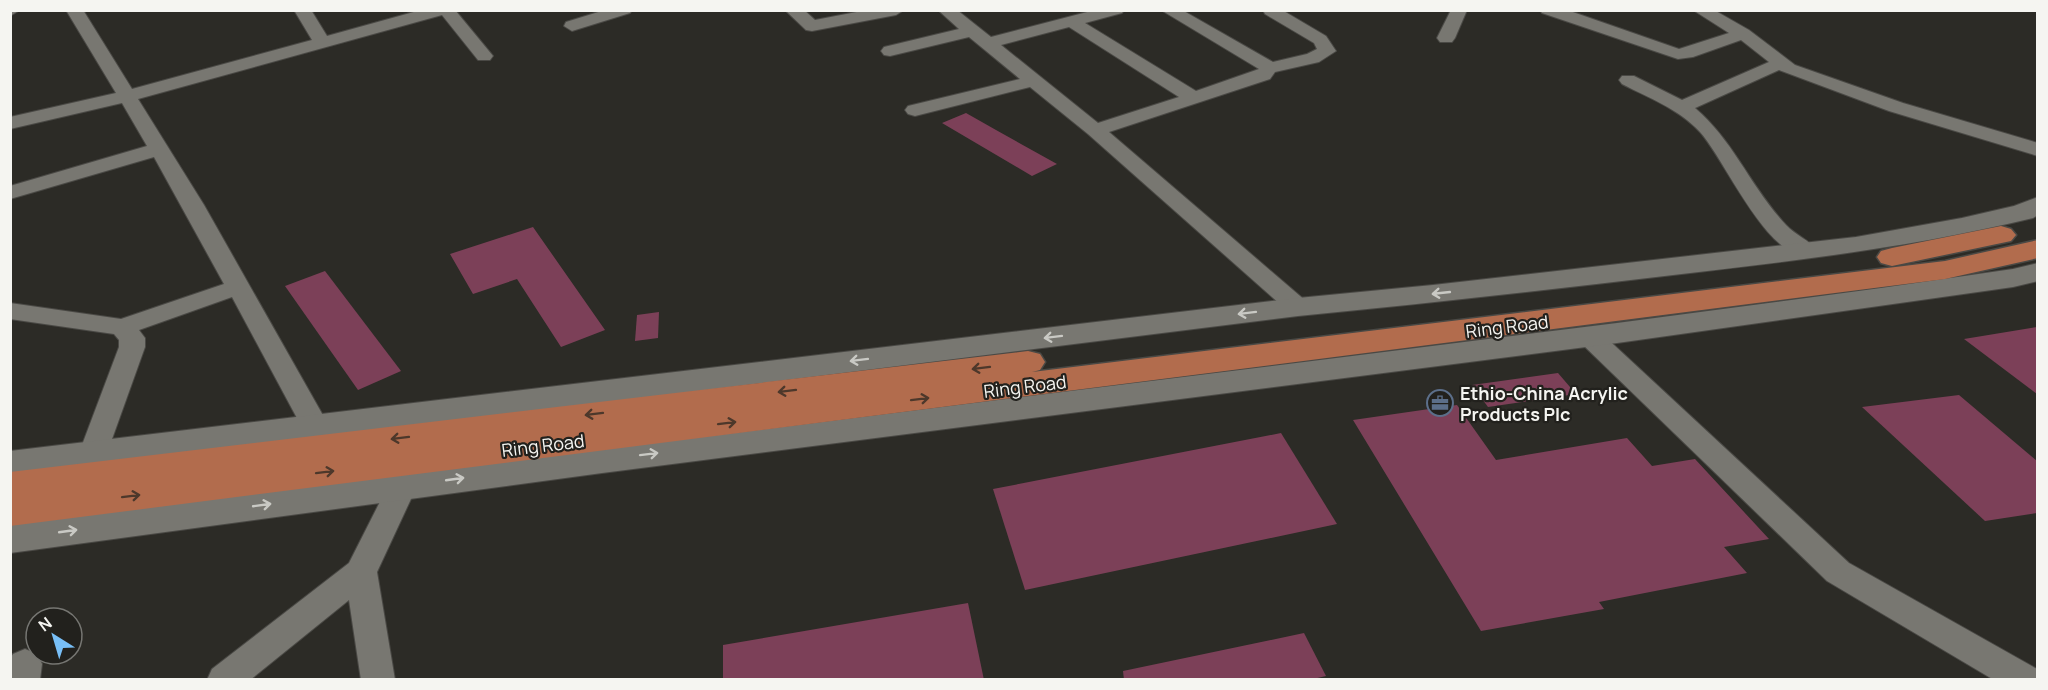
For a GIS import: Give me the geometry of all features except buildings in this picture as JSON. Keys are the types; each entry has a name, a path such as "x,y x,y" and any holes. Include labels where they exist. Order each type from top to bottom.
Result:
{"highway":[{"name":"Ring Road","path":"10,486 1411,318 1905,255 2037,227"},
{"name":"Ring Road","path":"10,511 1945,270 2037,249"}],"street":[{"path":"74,10 159,149 315,426"},
{"path":"302,10 323,43"},
{"path":"10,123 127,96 444,10 484,56"},
{"path":"572,26 624,10"},
{"path":"793,10 812,26 869,13 896,10"},
{"path":"946,10 1095,130 1298,307"},
{"path":"890,51 1072,22 1116,10"},
{"path":"1169,10 1263,62 1269,68"},
{"path":"1446,38 1459,10"},
{"path":"1548,10 1678,54 1743,34"},
{"path":"1701,10 1743,34 1781,63 1806,76 2037,150"},
{"path":"1095,130 1264,75 1269,68 1313,58 1327,51 1320,40 1270,11"},
{"path":"1072,22 1194,98"},
{"path":"1682,107 1781,63"},
{"path":"1628,80 1682,107 1708,129 1742,181 1779,231 1806,251"},
{"path":"915,110 1033,81"},
{"path":"10,193 159,149"},
{"path":"10,464 1298,307 1433,294 1856,245 1962,226 2023,212 2037,205"},
{"path":"10,538 402,486 1591,338 1801,310 2013,278 2037,272"},
{"path":"10,311 122,327 238,287"},
{"path":"93,453 132,347 132,338 122,327"},
{"path":"1591,338 1838,572 2025,680"},
{"path":"224,680 361,572 402,486"},
{"path":"361,572 378,680"}],"place":[{"name":"Ethio-China Acrylic Products Plc","path":"1440,403"}]}
